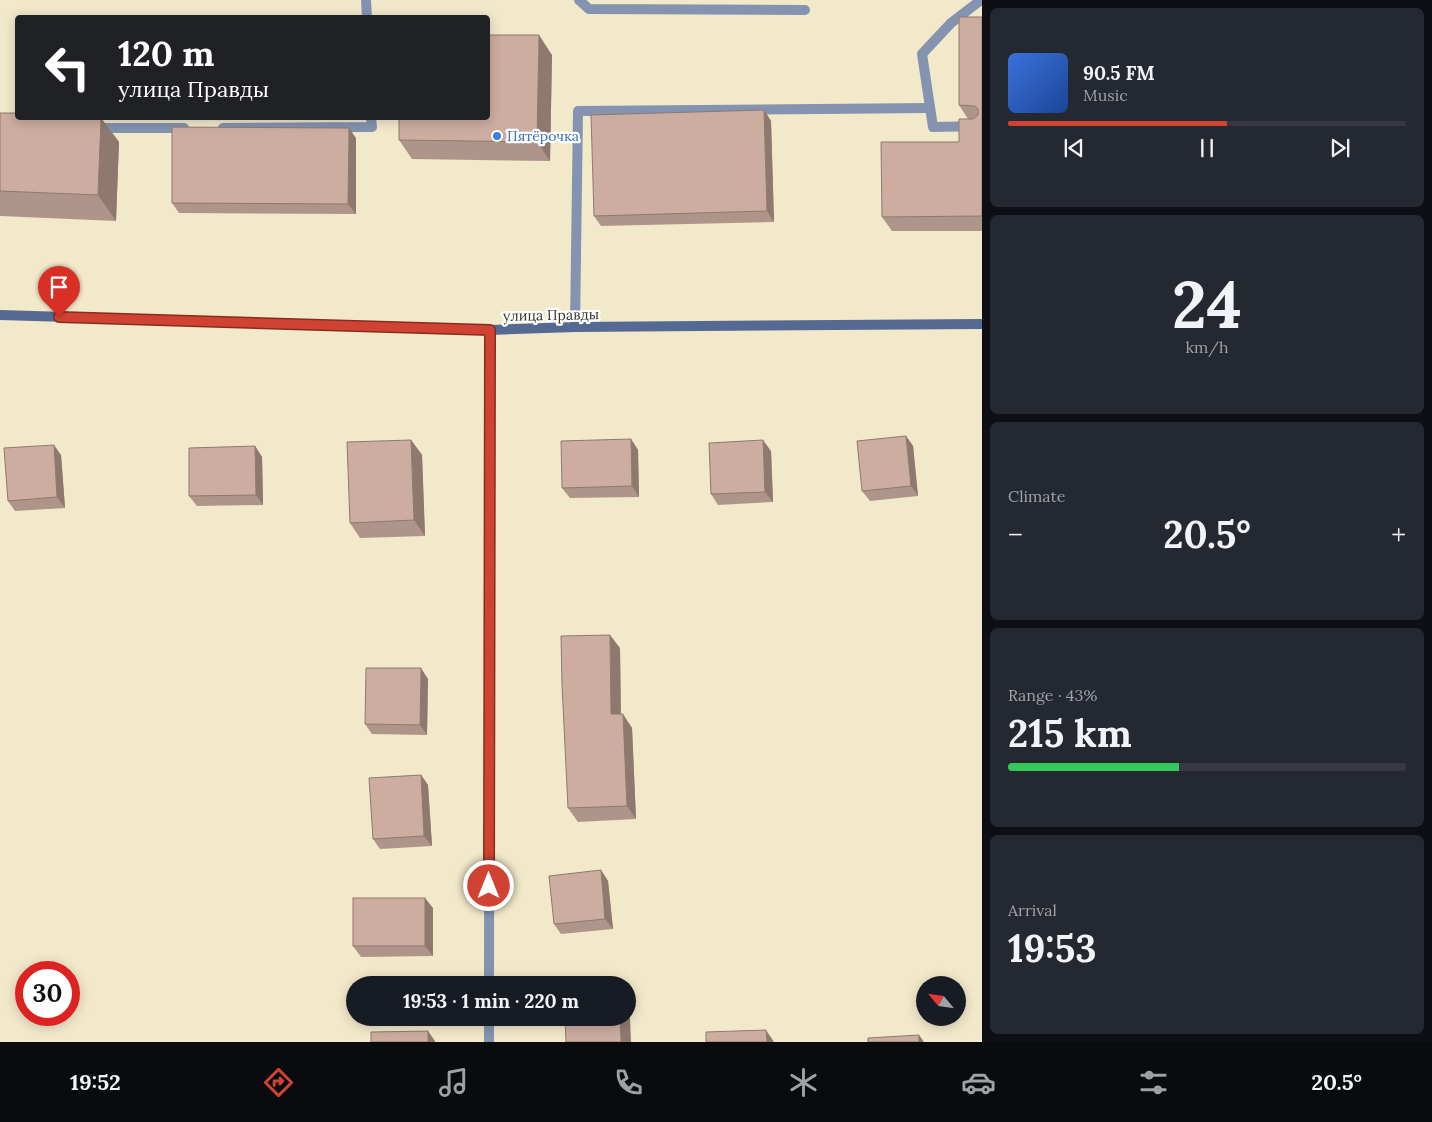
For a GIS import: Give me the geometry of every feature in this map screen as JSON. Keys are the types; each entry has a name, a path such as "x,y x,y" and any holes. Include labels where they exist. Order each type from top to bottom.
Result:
{"street":[{"path":"366,0 367,15"},
{"path":"579,0 589,9 805,10"},
{"path":"981,0 951,23 922,54 933,127 982,126"},
{"path":"576,327 578,111 930,108"},
{"path":"215,128 372,127 371,120"},
{"path":"88,128 196,128"},
{"name":"улица Правды","path":"0,315 490,330 576,327 982,324"},
{"path":"489,976 490,330"},
{"path":"489,1026 489,1042"}],"building":[{"path":"959,17 982,17 982,216 882,217 881,142 959,142 959,119 973,119 978,115 978,109 975,106 959,105"},
{"path":"490,35 539,35 537,142 399,140 399,120 490,120"},
{"path":"764,110 767,211 594,216 591,115"},
{"path":"0,113 15,113 15,120 101,120 98,195 0,191"},
{"path":"172,127 349,128 348,204 172,203"},
{"path":"906,436 911,486 862,491 857,441"},
{"path":"631,439 632,486 562,488 561,441"},
{"path":"411,440 414,520 350,523 347,442"},
{"path":"763,440 765,492 711,494 709,443"},
{"path":"54,445 57,497 8,501 4,448"},
{"path":"255,446 256,495 189,496 189,448"},
{"path":"610,635 611,714 623,714 627,806 568,808 561,636"},
{"path":"366,668 421,668 420,725 365,724"},
{"path":"421,775 424,836 373,839 369,778"},
{"path":"601,870 605,919 554,924 549,876"},
{"path":"353,898 425,898 425,946 353,946"},
{"path":"565,1026 620,1026 621,1042 566,1042"},
{"path":"766,1030 767,1042 706,1042 706,1032"},
{"path":"428,1031 428,1042 371,1042 371,1032"},
{"path":"919,1035 919,1042 868,1042 868,1038"}],"place":[{"name":"Пятёрочка","path":"497,136"}],"route":[{"path":"59,317 490,330 489,886"}]}
